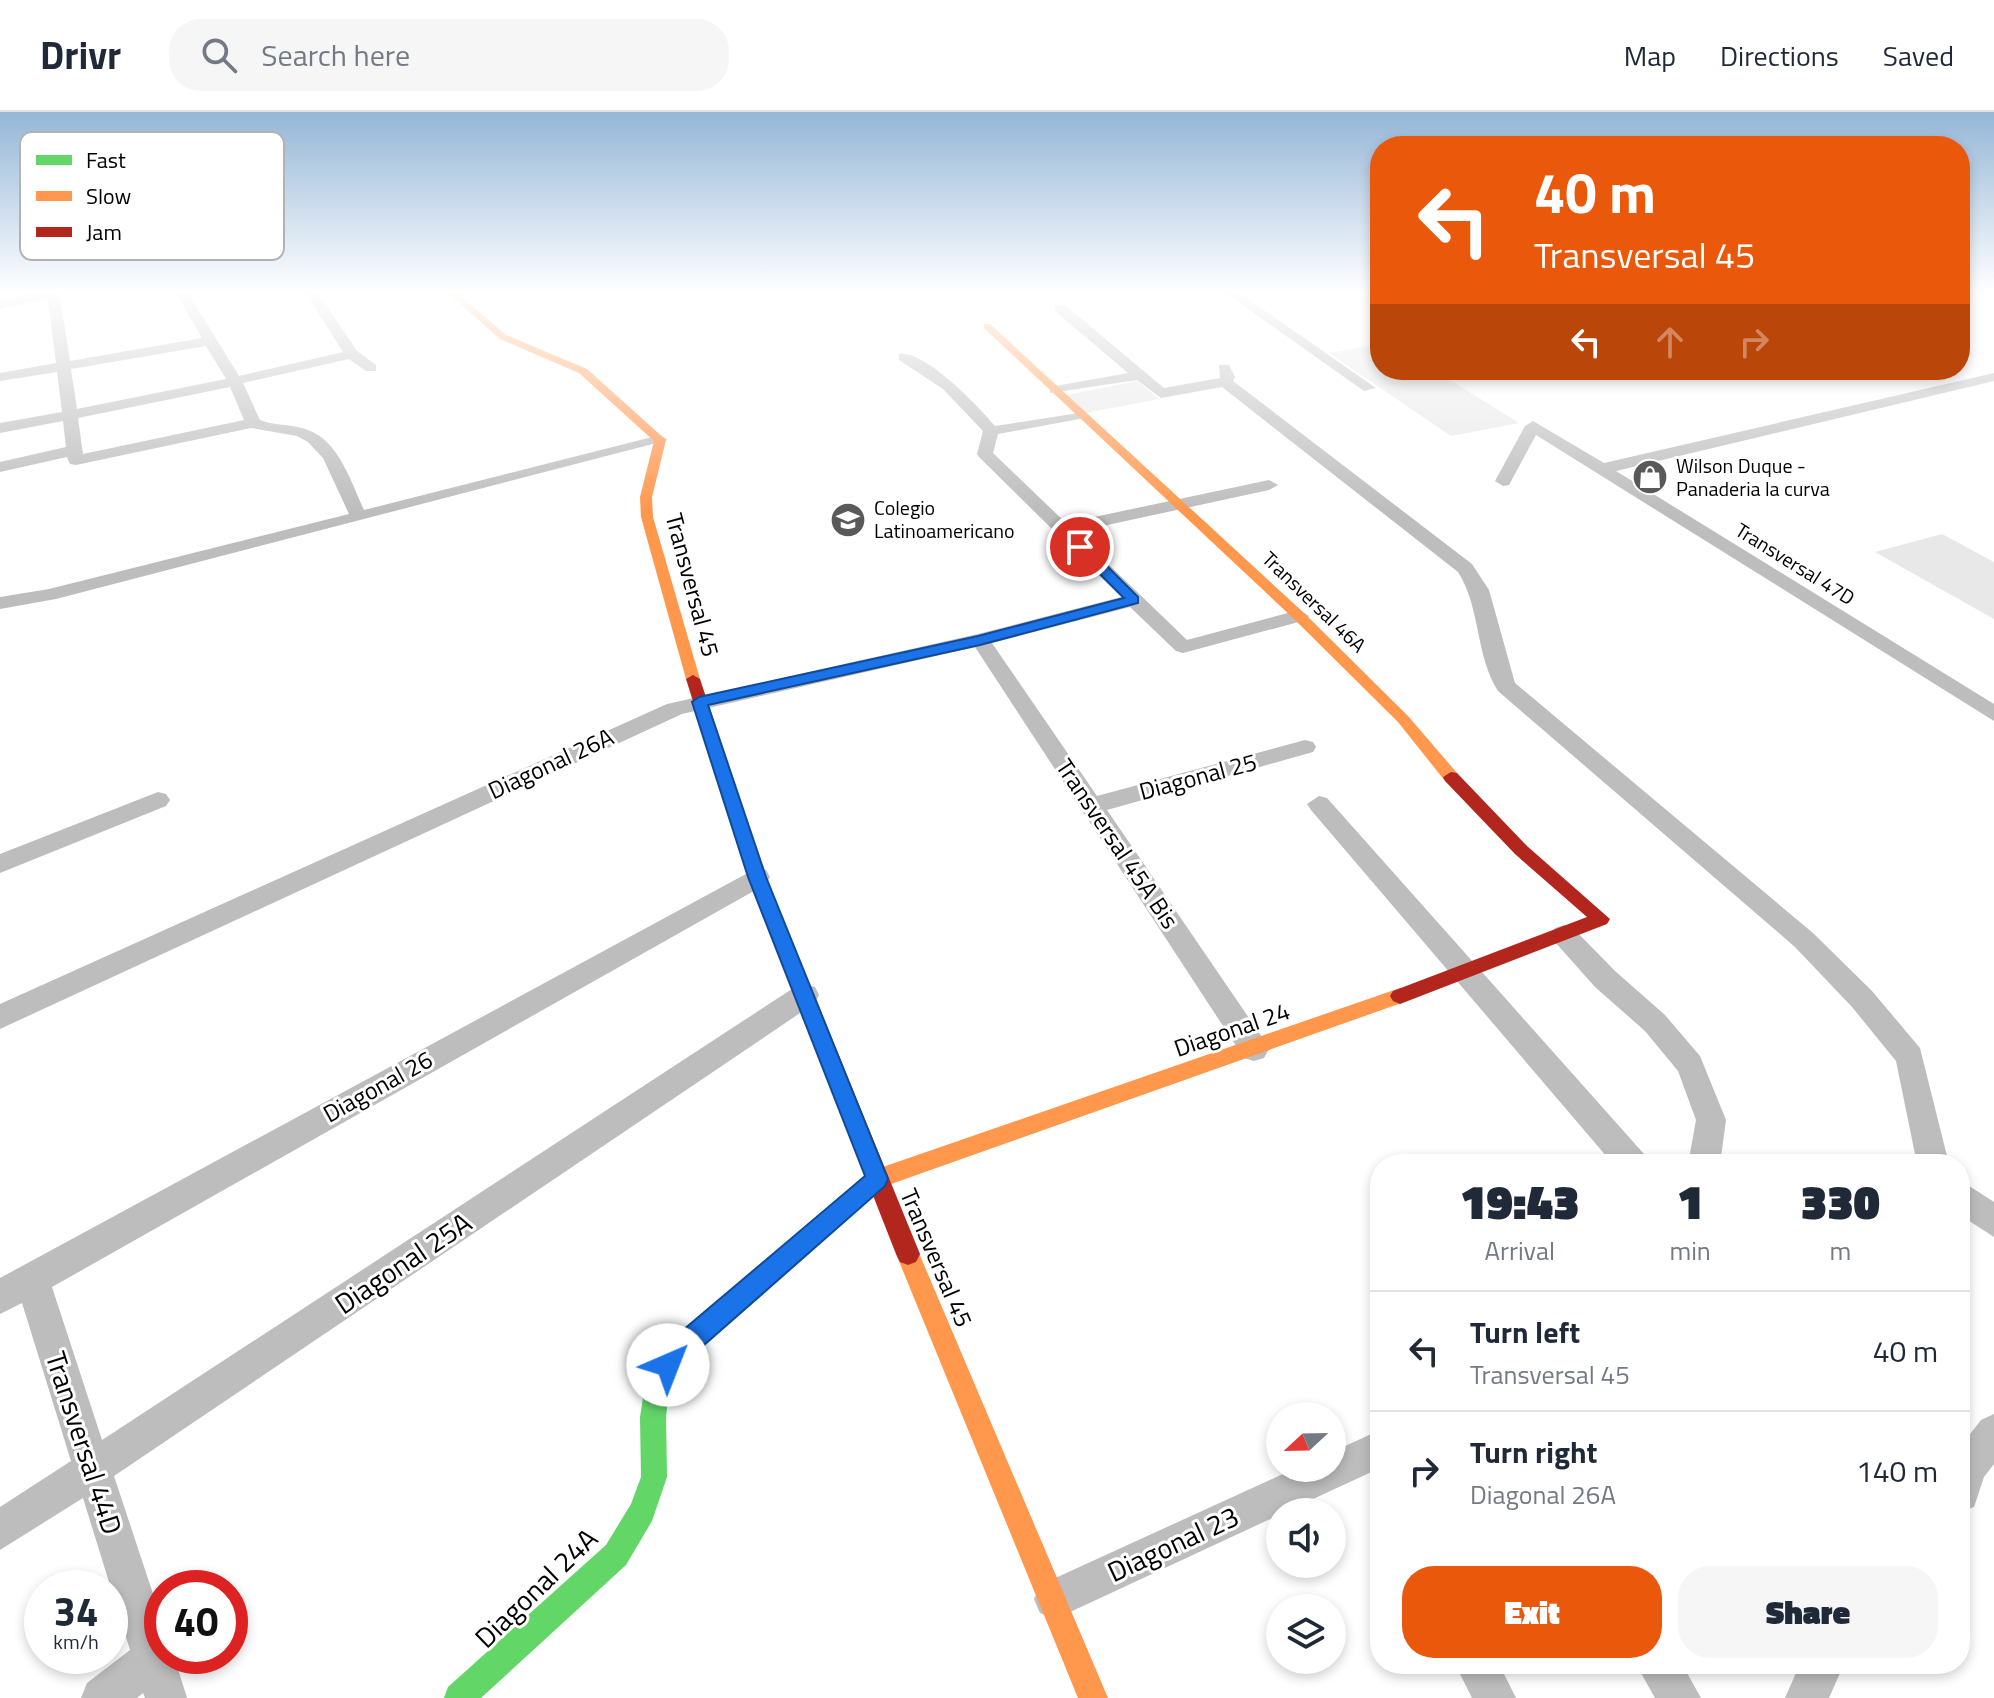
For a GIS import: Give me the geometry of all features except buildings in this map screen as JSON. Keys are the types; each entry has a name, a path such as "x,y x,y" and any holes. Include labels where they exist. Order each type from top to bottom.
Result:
{"street":[{"path":"64,364 76,460 253,423 263,428 302,433 323,445 359,517"},
{"path":"0,377 81,364"},
{"path":"224,364 253,423"},
{"path":"0,428 235,382 310,364"},
{"path":"366,364 371,368"},
{"path":"567,364 583,371 660,440"},
{"path":"915,364 948,386 991,431"},
{"name":"Transversal 46A","path":"1027,364 1299,616 1403,719 1469,798 1521,850 1601,919"},
{"path":"1127,364 1161,393 1224,375 1465,568 1479,590 1500,674 1506,686 1804,940 1862,999 1910,1057 1931,1154"},
{"path":"1334,364 1369,388"},
{"path":"1055,390 1140,375"},
{"path":"1602,469 1994,377"},
{"path":"991,431 1080,415"},
{"name":"Transversal 47D","path":"1503,481 1533,426 1994,714"},
{"path":"991,431 985,454 1183,647 1299,616"},
{"path":"0,603 49,595 660,440"},
{"name":"Transversal 45","path":"660,440 646,497 647,517 699,702 757,877 877,1179 1093,1698"},
{"path":"0,467 75,450"},
{"path":"1062,529 1269,485"},
{"name":"Diagonal 26A","path":"0,1017 643,721 699,702 980,640 1133,600"},
{"name":"Transversal 45A Bis","path":"980,640 1254,1049"},
{"name":"Diagonal 25","path":"1092,806 1305,747"},
{"path":"0,864 158,800"},
{"path":"1319,804 1624,1154"},
{"name":"Diagonal 26","path":"16,1288 757,877"},
{"name":"Diagonal 24","path":"877,1179 1254,1049 1465,973 1601,919"},
{"path":"1564,935 1605,979 1655,1023 1690,1065 1711,1120 1706,1154"},
{"name":"Diagonal 25A","path":"0,1530 805,995"},
{"name":"Diagonal 24A","path":"459,1698 616,1555 642,1511 654,1477 653,1417 658,1378 678,1351 877,1179"},
{"path":"1970,1203 1994,1222"},
{"name":"Transversal 44D","path":"16,1288 92,1470 144,1628"},
{"path":"1970,1463 1994,1433"},
{"name":"Diagonal 23","path":"1054,1599 1370,1454"},
{"path":"102,1698 144,1666"},
{"name":"Transversal 44D","path":"159,1674 166,1698"},
{"path":"1482,1674 1495,1698"},
{"path":"1664,1674 1680,1698"},
{"path":"1806,1698 1818,1674"}],"shaded area":[{"path":"1345,364 1370,364 1370,380 1450,380 1519,423 1451,436"},
{"path":"1137,381 1159,399 1086,413 1066,395"},
{"path":"1942,534 1994,562 1994,619 1875,552"}],"traffic: fast":[{"path":"459,1698 616,1555 642,1511 654,1477 653,1417 658,1378 678,1351 877,1179"}],"traffic: slow":[{"path":"567,364 583,371 660,440 646,497 647,517 693,679"},
{"path":"1028,364 1299,616 1403,719 1451,777"},
{"path":"877,1179 1400,996"},
{"path":"908,1254 1093,1698"}],"traffic: jam":[{"path":"693,679 757,877 908,1254"},
{"path":"1400,996 1601,919 1521,850 1451,777"}],"place":[{"name":"Wilson Duque - Panaderia la curva","path":"1650,477"},
{"name":"Colegio Latinoamericano","path":"848,520"}],"route":[{"path":"668,1365 678,1351 877,1179 757,877 699,702 980,640 1133,600 1080,547"}]}
